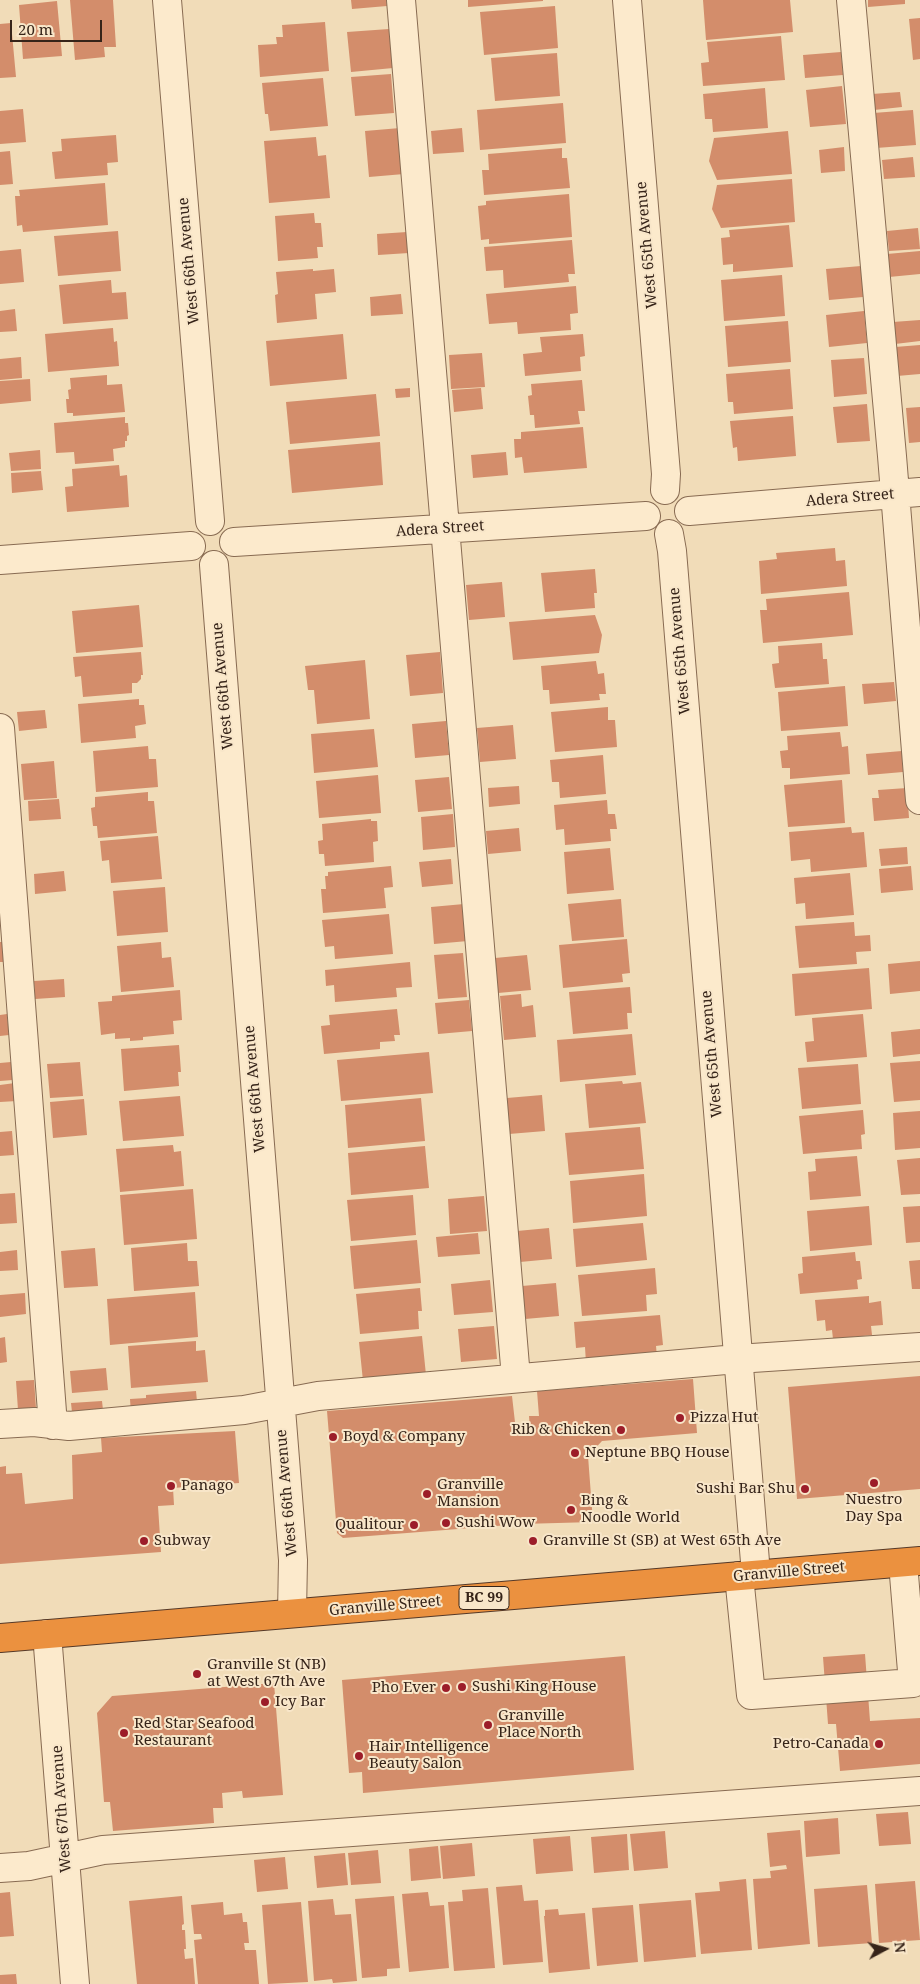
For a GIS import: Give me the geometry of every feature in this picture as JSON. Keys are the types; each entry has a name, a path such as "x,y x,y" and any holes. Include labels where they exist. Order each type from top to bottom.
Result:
{"highway":[{"name":"Granville Street","path":"0,1638 911,1562"}],"street":[{"name":"West 66th Avenue","path":"167,0 210,521"},
{"path":"401,0 516,1378"},
{"name":"West 65th Avenue","path":"627,0 666,474 665,490"},
{"path":"851,0 907,493 920,800"},
{"path":"665,490 674,491 682,495 689,511 688,520 684,527 669,534 661,533 648,523 646,506 650,498 657,493 665,490"},
{"name":"Adera Street","path":"689,511 907,493"},
{"name":"Adera Street","path":"234,542 646,516"},
{"path":"210,521 219,522 227,526 234,542 233,551 229,558 222,563 214,565 198,560 193,554 191,538 195,530 202,524 210,521"},
{"name":"West 65th Avenue","path":"669,534 673,560 737,1359 751,1694 913,1683 911,1562"},
{"path":"0,560 191,546"},
{"name":"West 66th Avenue","path":"214,565 293,1560 292,1613"},
{"path":"0,728 53,1425"},
{"path":"0,1424 34,1422 69,1426 244,1410 318,1396 737,1359 920,1347"},
{"name":"West 67th Avenue","path":"47,1634 75,1984"},
{"path":"0,1868 29,1866 103,1850 920,1791"}],"building":[{"path":"70,0 113,0 116,47 104,47 105,57 75,60"},
{"path":"351,0 386,0 387,6 352,9"},
{"path":"468,0 543,0 543,1 468,7"},
{"path":"703,0 790,0 793,32 706,40"},
{"path":"868,0 905,0 905,4 868,7"},
{"path":"57,1 62,56 23,59 19,5"},
{"path":"555,6 558,48 484,55 480,12"},
{"path":"920,18 920,59 913,60 909,19"},
{"path":"325,22 329,71 260,77 258,45 277,44 276,37 283,37 282,25"},
{"path":"11,23 16,77 0,78 0,24"},
{"path":"389,29 393,68 351,72 347,32"},
{"path":"781,36 785,80 703,86 701,63 709,62 707,42"},
{"path":"841,52 843,75 805,78 803,55"},
{"path":"557,53 560,96 495,101 491,58"},
{"path":"391,74 394,113 355,116 351,77"},
{"path":"323,78 328,126 270,131 268,114 265,114 262,83"},
{"path":"842,86 846,124 810,127 806,90"},
{"path":"765,88 768,128 713,132 712,119 705,119 703,94"},
{"path":"900,92 902,107 874,110 872,94"},
{"path":"563,103 566,143 480,150 477,110"},
{"path":"23,109 26,142 0,144 0,111"},
{"path":"913,110 916,145 876,148 873,113"},
{"path":"400,128 404,174 369,177 365,131"},
{"path":"462,128 464,152 433,154 431,131"},
{"path":"788,131 792,174 717,180 709,161 714,138"},
{"path":"116,135 118,162 107,163 108,175 55,179 52,152 62,151 61,139"},
{"path":"316,137 318,156 326,155 330,198 269,203 264,141"},
{"path":"844,147 845,171 821,173 819,150"},
{"path":"562,148 562,158 567,158 570,188 484,195 482,170 489,170 488,154"},
{"path":"10,151 13,184 0,185 0,152"},
{"path":"913,157 915,177 884,179 882,160"},
{"path":"792,179 795,222 721,228 712,209 717,185"},
{"path":"105,183 108,225 23,232 22,225 17,226 15,196 20,196 19,190"},
{"path":"569,194 572,237 489,244 489,239 481,240 478,206 486,205 486,201"},
{"path":"314,213 315,223 321,223 323,247 317,247 318,258 278,261 275,216"},
{"path":"789,225 793,267 733,272 733,264 723,265 721,238 730,237 729,230"},
{"path":"918,228 920,249 889,251 887,231"},
{"path":"118,231 121,271 58,276 54,236"},
{"path":"407,232 409,253 378,255 377,234"},
{"path":"572,240 575,274 568,274 569,282 504,288 503,270 486,271 484,247"},
{"path":"21,249 24,282 0,284 0,251"},
{"path":"920,251 920,274 889,277 887,254"},
{"path":"861,266 863,297 829,300 826,269"},
{"path":"313,269 313,271 334,269 336,292 315,294 317,319 277,323 275,295 278,294 276,272"},
{"path":"782,275 785,316 724,321 721,280"},
{"path":"111,280 112,293 126,292 128,319 63,324 59,285"},
{"path":"576,286 578,313 570,314 571,330 518,334 517,322 489,324 486,294"},
{"path":"401,294 403,314 371,316 370,297"},
{"path":"15,309 17,331 0,332 0,311"},
{"path":"864,311 867,343 829,347 826,315"},
{"path":"920,320 920,341 895,344 893,322"},
{"path":"788,321 791,362 728,367 725,326"},
{"path":"113,328 114,342 117,341 119,366 48,372 45,334"},
{"path":"343,334 347,379 270,386 266,341"},
{"path":"583,334 585,356 580,357 581,371 525,376 523,354 542,352 540,337"},
{"path":"920,345 920,374 897,376 895,347"},
{"path":"482,353 485,387 451,389 449,355"},
{"path":"21,357 22,378 0,380 0,359"},
{"path":"864,358 867,394 834,397 831,360"},
{"path":"790,369 793,409 734,414 733,402 728,402 726,374"},
{"path":"107,375 107,385 122,384 125,412 73,416 73,413 67,413 66,399 69,399 68,390 71,389 70,378"},
{"path":"30,379 31,401 0,404 0,381"},
{"path":"582,380 585,411 578,411 580,424 535,428 534,415 530,415 528,396 532,395 531,384"},
{"path":"410,388 410,397 396,398 395,389"},
{"path":"481,388 483,409 454,412 452,390"},
{"path":"376,394 380,436 290,444 286,402"},
{"path":"867,404 870,441 837,443 833,407"},
{"path":"920,407 920,442 909,443 906,408"},
{"path":"793,416 796,456 738,461 737,447 733,448 730,421"},
{"path":"125,417 125,423 128,423 129,435 127,436 127,441 125,441 125,447 113,449 114,461 75,464 74,452 56,453 54,423"},
{"path":"583,427 587,468 524,473 522,457 515,458 514,439 521,439 521,432"},
{"path":"380,442 383,485 292,493 288,450"},
{"path":"40,450 41,469 11,471 9,453"},
{"path":"506,452 508,475 473,478 471,455"},
{"path":"119,465 120,476 127,475 129,507 67,512 65,487 73,486 72,469"},
{"path":"41,471 43,490 12,493 11,473"},
{"path":"835,548 836,561 845,560 847,586 761,594 759,561 777,559 776,553"},
{"path":"595,569 597,593 594,593 595,608 545,612 541,573"},
{"path":"502,582 505,617 469,620 466,585"},
{"path":"849,592 853,635 763,643 760,610 767,610 766,599"},
{"path":"139,605 143,647 76,653 72,611"},
{"path":"595,615 602,635 599,653 513,660 509,622"},
{"path":"822,643 823,659 827,659 829,684 775,688 772,664 779,663 778,646"},
{"path":"141,652 143,675 141,675 141,679 137,683 132,683 132,693 83,697 81,676 75,677 73,657"},
{"path":"440,652 443,693 410,696 406,655"},
{"path":"365,660 370,719 317,724 314,690 308,690 305,666"},
{"path":"596,661 598,674 604,673 606,694 599,694 600,700 550,704 549,690 543,690 541,666"},
{"path":"894,682 896,701 864,704 862,684"},
{"path":"845,686 848,726 781,731 778,692"},
{"path":"139,699 139,705 144,705 146,724 135,726 136,738 81,743 78,704"},
{"path":"608,707 608,720 615,720 617,747 555,752 551,712"},
{"path":"45,710 47,728 19,731 17,712"},
{"path":"446,721 449,755 415,758 412,724"},
{"path":"513,725 516,759 480,762 477,728"},
{"path":"374,729 378,767 314,773 311,734"},
{"path":"840,732 842,747 848,746 850,774 790,779 790,768 782,768 780,751 788,750 787,736"},
{"path":"148,746 149,759 156,759 158,787 96,792 93,751"},
{"path":"902,751 903,772 868,775 866,754"},
{"path":"603,755 606,794 560,798 559,782 552,782 550,760"},
{"path":"54,761 57,798 24,800 21,764"},
{"path":"378,775 381,813 319,818 316,781"},
{"path":"449,777 452,809 418,812 415,780"},
{"path":"842,780 845,823 788,827 784,785"},
{"path":"519,786 520,804 489,807 488,788"},
{"path":"907,788 909,818 874,821 872,798 879,798 878,790"},
{"path":"148,792 148,801 154,801 157,833 98,838 97,826 93,826 91,808 95,807 95,797"},
{"path":"59,799 61,819 29,821 28,801"},
{"path":"607,800 608,814 615,814 617,829 610,829 611,841 565,845 564,829 556,830 554,805"},
{"path":"453,814 455,847 423,850 421,817"},
{"path":"371,819 371,821 377,821 378,841 373,842 374,862 325,866 324,854 319,854 318,841 323,840 322,824"},
{"path":"851,827 852,833 864,832 867,867 811,872 810,859 791,861 789,832"},
{"path":"519,828 521,851 488,854 486,831"},
{"path":"158,836 162,879 111,883 109,860 102,861 100,841"},
{"path":"907,847 908,864 881,866 879,849"},
{"path":"610,848 614,890 567,894 564,852"},
{"path":"451,859 453,884 422,887 419,862"},
{"path":"391,866 393,887 384,888 386,908 323,913 321,889 326,889 325,876 328,876 328,872"},
{"path":"911,866 913,890 881,893 879,869"},
{"path":"64,871 66,891 35,894 34,874"},
{"path":"850,873 854,915 806,919 805,903 796,904 794,878"},
{"path":"165,887 168,932 117,936 113,891"},
{"path":"621,899 624,937 572,941 568,904"},
{"path":"464,904 468,941 434,944 431,907"},
{"path":"389,914 393,954 335,959 334,946 325,947 322,920"},
{"path":"854,922 855,936 870,935 871,951 856,952 857,964 799,968 795,926"},
{"path":"627,939 630,973 622,974 623,982 563,988 559,945"},
{"path":"0,942 2,942 5,962 0,962"},
{"path":"161,942 162,958 171,957 174,987 121,992 117,946"},
{"path":"463,953 467,997 438,999 434,955"},
{"path":"527,955 531,990 498,993 495,958"},
{"path":"920,961 920,991 890,994 888,964"},
{"path":"410,962 412,987 396,988 397,997 335,1002 334,985 326,986 325,970"},
{"path":"869,968 872,1009 795,1016 792,974"},
{"path":"64,979 65,997 35,999 34,981"},
{"path":"630,987 632,1013 627,1013 628,1029 573,1034 569,992"},
{"path":"180,990 182,1020 173,1021 174,1034 143,1037 143,1040 130,1041 130,1038 115,1039 115,1033 101,1035 98,1002 112,1001 112,996"},
{"path":"521,994 522,1007 533,1005 536,1037 504,1040 500,996"},
{"path":"469,1000 472,1031 438,1034 435,1003"},
{"path":"397,1009 400,1035 394,1035 395,1041 380,1042 380,1049 324,1054 321,1026 330,1025 329,1015"},
{"path":"7,1014 9,1035 0,1036 0,1015"},
{"path":"863,1014 867,1057 807,1062 805,1042 814,1041 812,1018"},
{"path":"920,1029 920,1054 893,1057 891,1032"},
{"path":"632,1034 636,1075 560,1082 557,1040"},
{"path":"179,1045 181,1072 178,1072 179,1086 124,1091 121,1049"},
{"path":"429,1052 433,1093 341,1101 337,1060"},
{"path":"920,1061 920,1100 894,1102 890,1063"},
{"path":"11,1062 13,1080 0,1081 0,1063"},
{"path":"80,1062 83,1096 50,1098 47,1064"},
{"path":"858,1064 861,1104 802,1109 798,1068"},
{"path":"622,1081 623,1084 641,1082 646,1123 589,1128 585,1084"},
{"path":"15,1083 17,1101 0,1102 0,1085"},
{"path":"542,1095 545,1131 509,1134 507,1098"},
{"path":"180,1096 184,1136 123,1141 119,1101"},
{"path":"421,1098 425,1141 348,1148 345,1105"},
{"path":"84,1099 87,1135 53,1138 50,1102"},
{"path":"863,1110 865,1134 861,1135 862,1149 803,1154 799,1116"},
{"path":"920,1111 920,1148 895,1150 893,1113"},
{"path":"640,1127 644,1169 569,1175 565,1133"},
{"path":"12,1131 14,1155 0,1156 0,1132"},
{"path":"173,1145 174,1152 181,1151 184,1186 120,1192 116,1149"},
{"path":"425,1146 429,1188 351,1195 348,1153"},
{"path":"857,1156 861,1196 810,1200 808,1172 816,1171 815,1159"},
{"path":"920,1158 920,1194 901,1195 897,1160"},
{"path":"644,1174 647,1216 573,1223 570,1181"},
{"path":"193,1189 197,1239 124,1245 120,1195"},
{"path":"15,1193 17,1223 0,1224 0,1194"},
{"path":"413,1195 416,1235 351,1241 347,1200"},
{"path":"484,1196 487,1231 450,1234 448,1199"},
{"path":"869,1206 872,1245 810,1251 807,1211"},
{"path":"920,1206 920,1242 906,1243 903,1207"},
{"path":"643,1223 647,1260 576,1267 573,1229"},
{"path":"549,1228 552,1259 520,1262 517,1231"},
{"path":"478,1233 480,1254 438,1257 436,1237"},
{"path":"417,1240 421,1283 354,1289 350,1246"},
{"path":"187,1243 188,1261 197,1261 199,1286 134,1291 131,1248"},
{"path":"95,1248 98,1286 64,1288 61,1251"},
{"path":"17,1250 18,1270 0,1271 0,1252"},
{"path":"855,1252 856,1261 860,1261 862,1279 857,1280 858,1289 800,1294 798,1274 803,1273 802,1257"},
{"path":"920,1260 920,1289 912,1289 909,1261"},
{"path":"655,1268 657,1294 646,1295 647,1311 582,1316 578,1275"},
{"path":"490,1280 493,1312 454,1315 451,1284"},
{"path":"556,1283 559,1316 525,1319 522,1286"},
{"path":"420,1288 422,1311 418,1311 419,1329 360,1334 356,1294"},
{"path":"195,1292 198,1337 110,1345 107,1299"},
{"path":"25,1293 26,1314 0,1317 0,1295"},
{"path":"869,1296 869,1303 881,1301 883,1325 871,1326 872,1335 833,1339 832,1330 826,1331 825,1320 817,1321 815,1300"},
{"path":"660,1315 663,1345 656,1346 657,1357 586,1363 585,1347 576,1348 574,1322"},
{"path":"494,1326 497,1359 461,1362 458,1329"},
{"path":"422,1336 426,1375 363,1381 359,1342"},
{"path":"5,1337 7,1362 0,1363 0,1338"},
{"path":"196,1341 196,1351 205,1350 208,1382 131,1388 128,1346"},
{"path":"106,1368 108,1390 72,1393 70,1371"},
{"path":"920,1376 920,1489 797,1499 788,1387"},
{"name":"Granville Mansion","path":"693,1379 697,1433 602,1441 588,1456 593,1522 522,1524 343,1538 337,1533 327,1411 512,1396 516,1431 530,1430 529,1416 539,1416 537,1391"},
{"path":"34,1380 36,1408 18,1410 16,1381"},
{"path":"196,1391 198,1412 131,1414 130,1399 146,1398 146,1395"},
{"path":"102,1401 104,1419 73,1421 71,1403"},
{"path":"235,1431 239,1483 173,1488 174,1505 158,1506 161,1552 0,1564 0,1467 6,1466 6,1474 22,1473 25,1504 73,1499 72,1455 102,1452 101,1438"},
{"path":"865,1654 870,1721 920,1718 920,1764 840,1771 836,1724 828,1724 823,1657"},
{"name":"Granville Place North","path":"625,1656 634,1770 363,1793 362,1772 349,1773 342,1680"},
{"path":"274,1683 283,1795 243,1798 242,1791 222,1793 223,1808 213,1808 214,1823 113,1831 110,1802 104,1802 97,1713 112,1696"},
{"path":"908,1812 911,1844 879,1846 876,1814"},
{"path":"838,1818 840,1854 806,1857 804,1821"},
{"path":"800,1830 810,1944 758,1949 753,1879 771,1878 770,1871 787,1869 786,1865 770,1867 767,1833"},
{"path":"665,1831 668,1868 634,1871 630,1834"},
{"path":"627,1834 629,1870 594,1873 591,1837"},
{"path":"570,1836 573,1871 536,1874 533,1839"},
{"path":"472,1843 475,1876 443,1879 440,1846"},
{"path":"438,1846 441,1878 411,1881 409,1849"},
{"path":"378,1850 381,1883 351,1885 348,1853"},
{"path":"345,1853 348,1885 317,1888 314,1856"},
{"path":"285,1857 288,1889 257,1892 254,1860"},
{"path":"746,1879 752,1950 701,1954 695,1893 720,1891 719,1882"},
{"path":"915,1881 920,1940 879,1943 875,1884"},
{"path":"522,1885 524,1901 538,1900 543,1962 503,1965 496,1887"},
{"path":"867,1885 872,1943 818,1947 814,1889"},
{"path":"488,1888 495,1968 454,1971 448,1902 463,1901 462,1890"},
{"path":"10,1892 14,1936 0,1937 0,1893"},
{"path":"428,1892 430,1906 444,1905 449,1968 409,1972 402,1894"},
{"path":"182,1896 184,1924 182,1925 182,1930 185,1930 185,1959 193,1958 195,1984 137,1984 129,1901"},
{"path":"394,1896 400,1968 387,1969 387,1976 362,1978 355,1899"},
{"path":"333,1899 335,1915 351,1914 357,1981 333,1983 332,1979 314,1981 308,1901"},
{"path":"691,1900 696,1957 644,1962 639,1904"},
{"path":"223,1902 224,1915 242,1913 243,1922 247,1922 249,1943 244,1943 245,1950 256,1950 259,1984 198,1984 194,1940 202,1939 201,1934 194,1934 191,1905"},
{"path":"301,1902 308,1982 268,1984 262,1905"},
{"path":"633,1905 638,1962 597,1966 592,1908"},
{"path":"558,1909 559,1915 585,1913 590,1969 549,1973 544,1916 545,1910"},
{"path":"16,1974 17,1984 0,1984 0,1975"}],"place":[{"name":"Pizza Hut","path":"680,1418"},
{"name":"Rib & Chicken","path":"621,1430"},
{"name":"Boyd & Company","path":"333,1437"},
{"name":"Neptune BBQ House","path":"575,1453"},
{"name":"Nuestro Day Spa","path":"874,1483"},
{"name":"Panago","path":"171,1486"},
{"name":"Sushi Bar Shu","path":"805,1489"},
{"name":"Granville Mansion","path":"427,1494"},
{"name":"Bing & Noodle World","path":"571,1510"},
{"name":"Sushi Wow","path":"446,1523"},
{"name":"Qualitour","path":"414,1525"},
{"name":"Subway","path":"144,1541"},
{"name":"Granville St (SB) at West 65th Ave","path":"533,1541"},
{"name":"Granville St (NB) at West 67th Ave","path":"197,1674"},
{"name":"Sushi King House","path":"462,1687"},
{"name":"Pho Ever","path":"446,1688"},
{"name":"Icy Bar","path":"265,1702"},
{"name":"Granville Place North","path":"488,1725"},
{"name":"Red Star Seafood Restaurant","path":"124,1733"},
{"name":"Petro-Canada","path":"879,1744"},
{"name":"Hair Intelligence Beauty Salon","path":"359,1756"}]}
